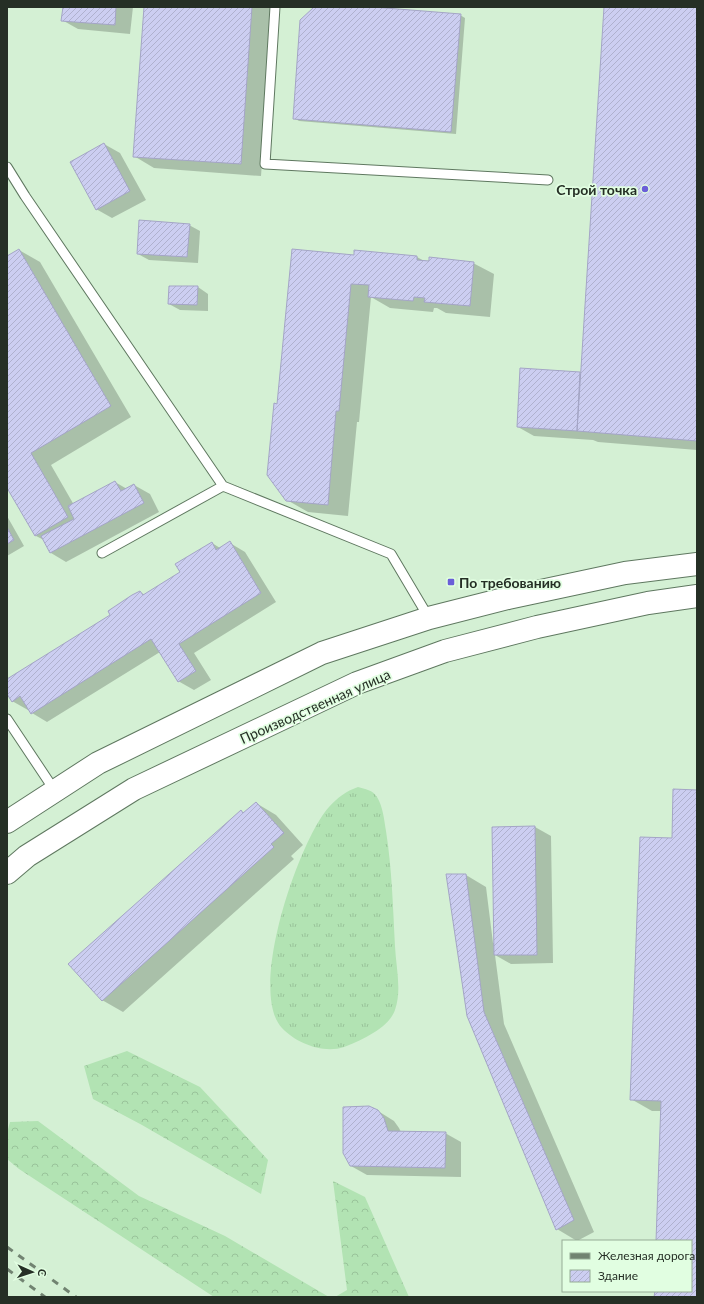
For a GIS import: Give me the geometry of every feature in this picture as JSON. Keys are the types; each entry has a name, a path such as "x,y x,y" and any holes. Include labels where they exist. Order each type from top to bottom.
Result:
{"highway":[{"path":"7,822 98,763 322,653 429,618 508,598 625,573 697,564"},
{"name":"Производственная улица","path":"7,873 27,856 134,789 357,683 445,652 537,627 648,603 697,596"}],"lane":[{"path":"275,7 265,164 548,180"},
{"path":"7,167 25,196 223,486 391,554 429,618"},
{"path":"102,553 223,486"},
{"path":"7,719 55,791"}],"green space":[{"path":"358,787 369,790 375,795 381,805 384,818 392,888 398,979 397,1002 392,1017 387,1023 373,1033 344,1047 336,1049 319,1048 302,1042 282,1028 273,1009 270,982 274,951 281,916 292,882 304,850 317,824 335,801"},
{"path":"127,1051 200,1087 268,1160 261,1194 142,1125 93,1099 84,1066"},
{"path":"38,1121 139,1196 225,1236 329,1297 214,1297 19,1169 7,1159 7,1133 10,1122"},
{"path":"333,1181 365,1197 409,1297 335,1297 347,1290"}],"building":[{"path":"63,7 116,7 115,25 61,21"},
{"path":"144,7 252,7 241,164 133,157"},
{"path":"314,7 373,7 461,14 451,132 293,119 300,20"},
{"name":"Строй точка","path":"604,7 697,7 697,441 577,431"},
{"path":"104,143 130,191 96,210 70,162"},
{"path":"139,220 190,224 187,257 137,254"},
{"path":"19,249 111,406 31,453 68,517 35,536 7,488 7,256"},
{"path":"292,249 354,255 354,250 417,256 417,260 429,261 429,257 474,262 470,306 424,302 425,298 414,297 413,301 368,297 369,285 351,284 339,411 336,411 328,505 286,501 267,475 274,403 277,404"},
{"path":"169,286 198,286 197,305 168,304"},
{"path":"520,368 580,372 577,431 517,427"},
{"path":"115,481 121,491 134,484 144,503 50,553 41,536 74,519 68,506"},
{"path":"7,527 14,540 7,544"},
{"path":"230,541 261,593 179,644 196,671 178,682 151,639 31,714 20,696 12,702 7,694 7,679 110,615 108,611 132,595 140,591 143,595 180,572 175,564 212,542 216,550"},
{"path":"673,789 697,790 697,1297 654,1297 655,1292 692,1292 692,1240 656,1240 661,1101 630,1100 640,837 672,838"},
{"path":"256,802 284,833 271,844 274,847 102,1001 68,964 241,810 243,813"},
{"path":"535,826 537,955 494,955 492,827"},
{"path":"446,874 466,874 484,1012 574,1220 556,1230 467,1016"},
{"path":"369,1106 378,1110 384,1118 388,1131 446,1132 445,1168 350,1166 343,1153 343,1107"}],"railway":[{"path":"7,1247 76,1297"},
{"path":"7,1269 45,1297"}],"place":[{"name":"Строй точка","path":"645,189"},
{"name":"По требованию","path":"451,582"}]}
